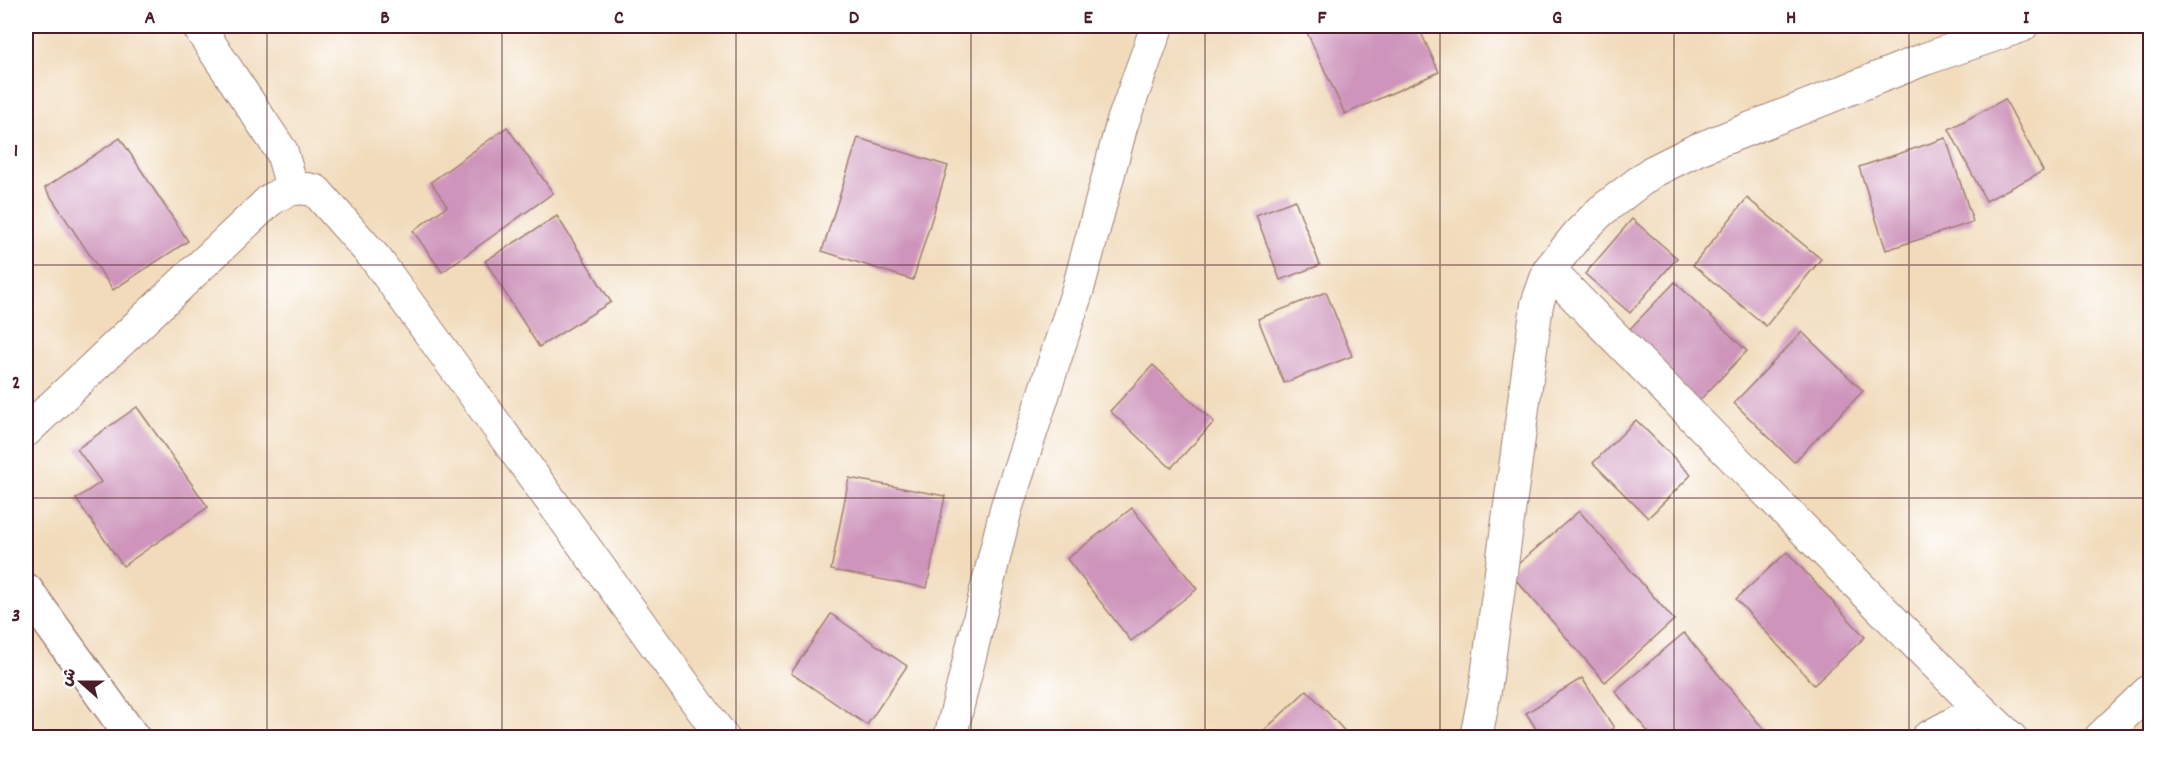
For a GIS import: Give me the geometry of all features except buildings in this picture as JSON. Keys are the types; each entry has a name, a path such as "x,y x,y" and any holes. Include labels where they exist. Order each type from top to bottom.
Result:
{"street":[{"path":"198,26 282,152 292,188"},
{"path":"950,738 1006,509 1078,289 1122,124 1157,26"},
{"path":"1476,738 1485,691 1538,304 1549,270 1578,234 1601,211 1652,172 1696,150 1925,59 2022,26"},
{"path":"26,431 269,201 292,188 316,191 376,259 723,738"},
{"path":"1549,270 2011,738"},
{"path":"26,590 133,738"},
{"path":"2100,738 2151,690"},
{"path":"1927,738 1980,709"}]}
